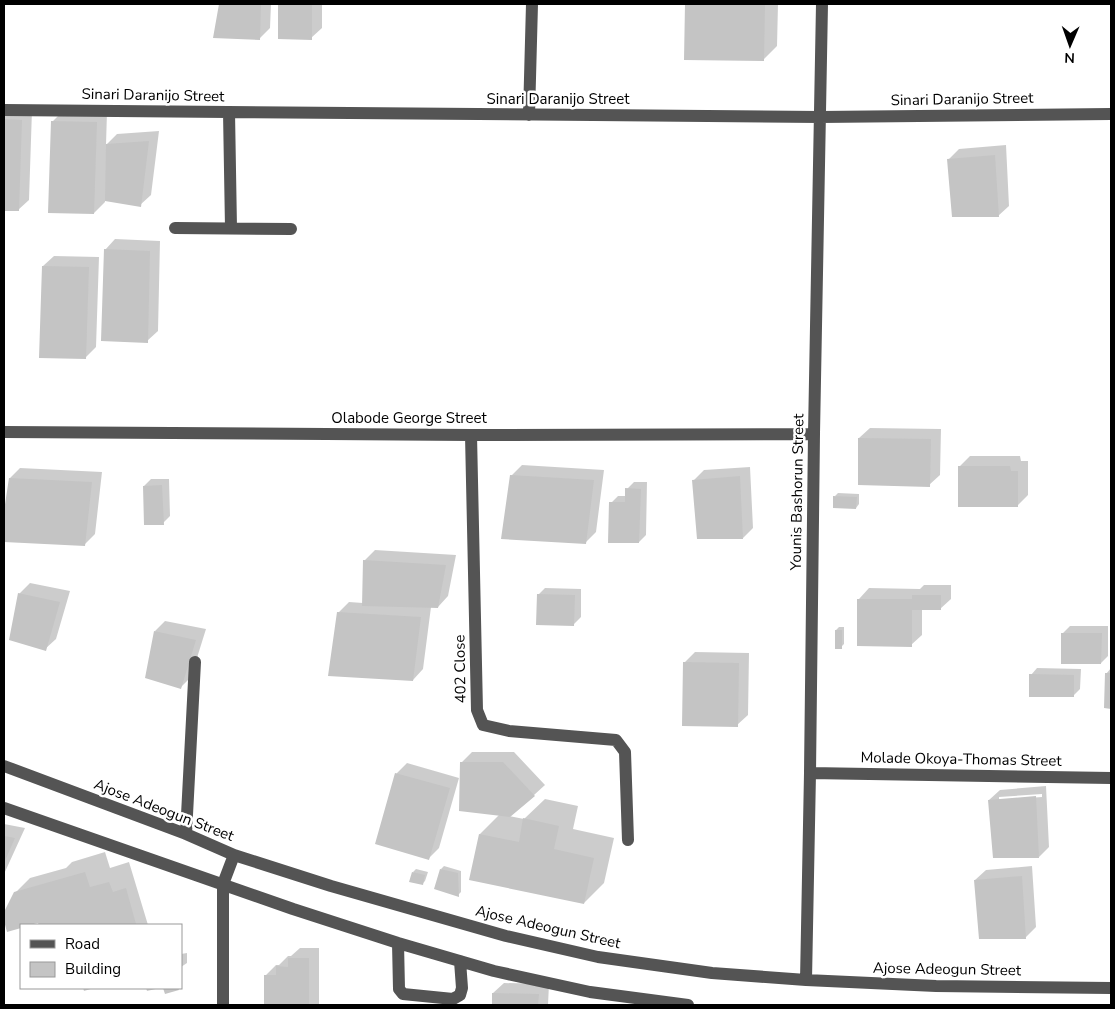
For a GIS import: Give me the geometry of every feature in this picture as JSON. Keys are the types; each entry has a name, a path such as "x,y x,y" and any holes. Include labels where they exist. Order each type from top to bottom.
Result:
{"street":[{"path":"529,115 532,4"},
{"name":"Younis Bashorun Street","path":"806,980 822,4"},
{"name":"Sinari Daranijo Street","path":"4,110 820,117 1111,114"},
{"path":"229,112 231,228"},
{"path":"175,228 291,229"},
{"name":"Olabode George Street","path":"4,432 471,435 814,434"},
{"name":"402 Close","path":"471,435 477,710 483,725 509,731 616,740 626,752 628,840"},
{"path":"186,834 195,662"},
{"name":"Ajose Adeogun Street","path":"4,766 186,834 234,855 331,886 506,936 598,957 712,973 806,980 936,986 1111,988"},
{"name":"Molade Okoya-Thomas Street","path":"810,773 1111,778"},
{"path":"4,808 293,910 494,971 590,992 688,1005"},
{"path":"223,1005 222,884 234,855"},
{"path":"398,943 399,989 402,994 453,999 460,995 462,988 460,961"}],"building":[{"path":"219,4 261,4 260,40 213,38"},
{"path":"278,4 312,4 312,40 278,39"},
{"path":"685,4 765,4 764,61 684,60"},
{"path":"4,119 22,120 19,211 4,211"},
{"path":"51,121 97,122 94,214 48,213"},
{"path":"149,141 141,207 105,201 106,144"},
{"path":"995,155 999,217 952,217 947,159"},
{"path":"104,249 150,251 148,343 101,341"},
{"path":"42,266 89,267 86,359 39,358"},
{"path":"858,438 931,439 930,487 858,485"},
{"path":"958,466 1010,466 1011,471 1018,471 1018,507 958,507"},
{"path":"510,475 594,480 586,544 501,539"},
{"path":"740,476 743,539 697,539 692,480"},
{"path":"9,478 92,482 85,546 4,542 4,511"},
{"path":"162,485 164,525 144,525 143,486"},
{"path":"625,488 641,489 639,543 608,543 609,502 625,502"},
{"path":"833,496 857,497 856,509 833,508"},
{"path":"363,560 446,565 438,608 362,606"},
{"path":"18,593 60,602 46,651 9,640"},
{"path":"537,594 575,595 574,626 536,625"},
{"path":"912,595 941,595 941,610 912,610 912,647 857,646 857,599 912,599"},
{"path":"337,612 421,617 413,681 328,676"},
{"path":"835,630 842,630 842,649 835,649"},
{"path":"154,631 196,640 181,689 145,678"},
{"path":"1061,633 1102,633 1101,664 1061,664"},
{"path":"683,662 739,663 738,727 682,726"},
{"path":"1105,673 1111,673 1111,709 1104,708"},
{"path":"1029,674 1074,675 1074,697 1029,697"},
{"path":"460,762 503,762 535,796 510,817 459,811"},
{"path":"395,773 450,788 429,860 375,844"},
{"path":"1036,796 1039,858 993,858 988,800"},
{"path":"523,818 559,826 554,849 594,858 584,904 469,880 479,834 519,842"},
{"path":"4,836 15,838 4,863"},
{"path":"440,869 458,873 459,897 434,889"},
{"path":"85,872 90,887 109,882 113,892 126,888 136,924 20,924 20,928 7,932 4,912 14,892"},
{"path":"412,872 425,875 423,885 409,882"},
{"path":"1022,876 1026,939 979,939 974,880"},
{"path":"288,958 309,958 309,1005 264,1005 264,975 276,975 276,966 288,967"},
{"path":"163,989 179,990 165,994"},
{"path":"492,993 539,994 538,1005 492,1005"}]}
